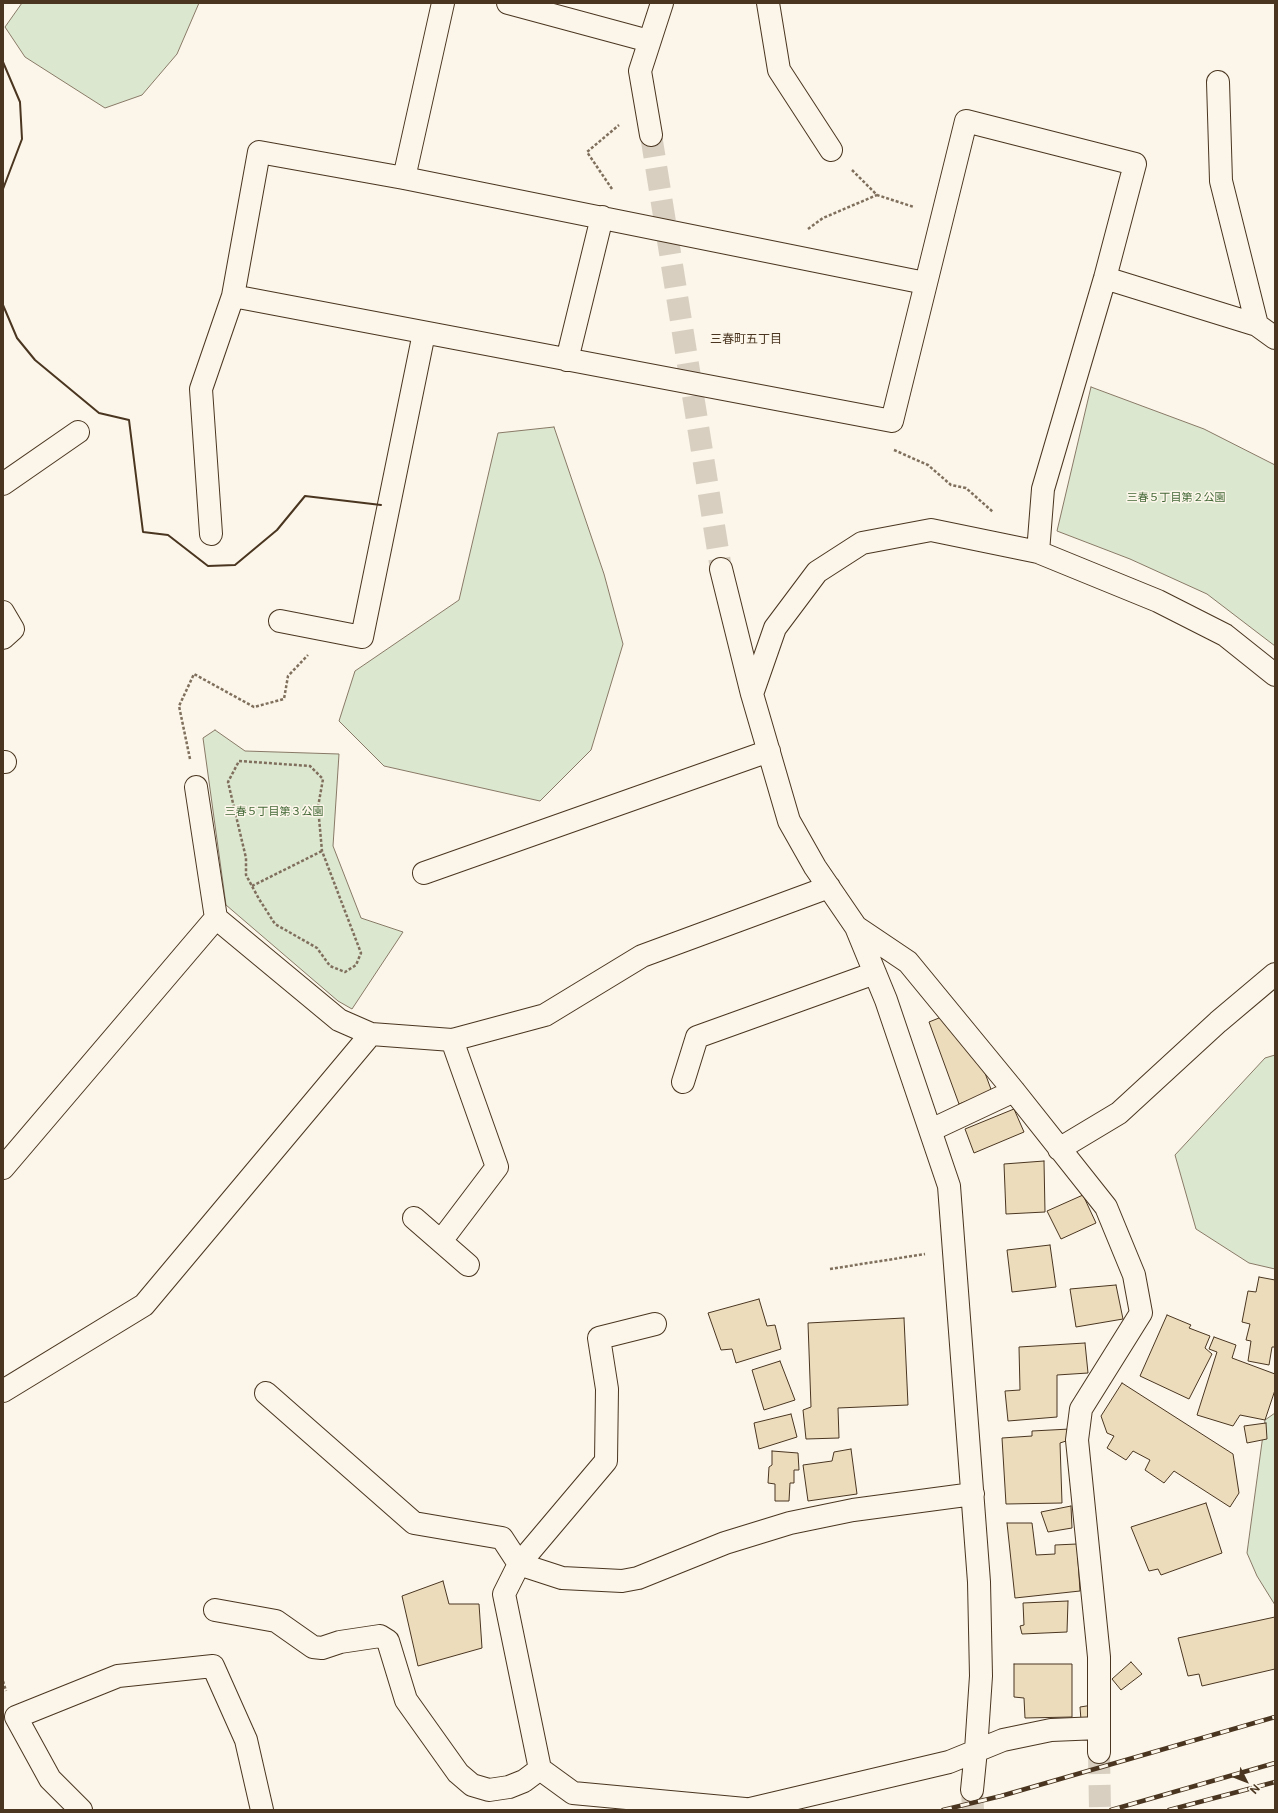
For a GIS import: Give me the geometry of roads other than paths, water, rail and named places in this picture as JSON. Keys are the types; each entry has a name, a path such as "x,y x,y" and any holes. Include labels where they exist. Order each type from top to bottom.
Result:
{"street":[{"path":"404,178 443,3"},
{"path":"508,3 649,41"},
{"path":"650,135 640,71 662,3"},
{"path":"768,3 779,70 831,150"},
{"path":"1218,82 1221,181 1257,325"},
{"path":"233,296 892,421 966,121 1135,164 1105,278 1043,489 1038,552"},
{"path":"211,534 201,389 233,296 260,152 404,178 602,217 925,283"},
{"path":"567,360 602,217"},
{"path":"1105,278 1257,325 1275,338"},
{"path":"280,621 362,637 424,333"},
{"path":"3,484 78,432"},
{"path":"752,694 774,628 817,572 862,543 931,530 1038,552 1158,601 1225,635 1275,676"},
{"path":"721,569 752,694 789,820 829,887 856,927 886,1000 949,1186 979,1582 981,1676 972,1790"},
{"path":"3,612 13,629 3,638"},
{"path":"424,873 768,751"},
{"path":"196,787 216,918 339,1020 371,1034 452,1040 545,1015 642,956 829,887"},
{"path":"3,1168 216,918"},
{"path":"856,927 908,962 1014,1091 1106,1207 1134,1275 1142,1313 1082,1409 1078,1440 1099,1657 1099,1752"},
{"path":"683,1082 697,1037 876,973"},
{"path":"1059,1149 1119,1113 1218,1022 1275,974"},
{"path":"3,1391 144,1305 371,1034"},
{"path":"441,1241 497,1167 452,1040"},
{"path":"931,1130 1014,1091"},
{"path":"414,1218 468,1264"},
{"path":"655,1324 599,1338 606,1389 606,1461 519,1564 504,1594 540,1769 573,1792 746,1810 949,1762 1003,1740 1051,1730 1099,1728"},
{"path":"266,1393 414,1523 502,1538 519,1564 562,1578 622,1581 638,1578 726,1543 790,1523 853,1510 973,1494"},
{"path":"215,1610 276,1621 313,1646 322,1648 340,1642 380,1636 388,1642 406,1700 458,1773 472,1785 489,1790 509,1787 524,1781 540,1769"},
{"path":"81,1810 50,1779 16,1717 118,1676 213,1666 246,1740 262,1810"}],"tunnel":[{"path":"651,135 721,569"},
{"path":"1099,1752 1100,1810"},
{"path":"972,1790 973,1810"}],"railway":[{"path":"943,1810 1001,1796 1275,1717"},
{"path":"1111,1810 1275,1763"},
{"path":"1169,1810 1275,1782"}],"district":[{"name":"三春町五丁目","path":"746,339"}],"park label":[{"name":"三春５丁目第２公園","path":"1176,498"},
{"name":"三春５丁目第３公園","path":"274,812"}]}
